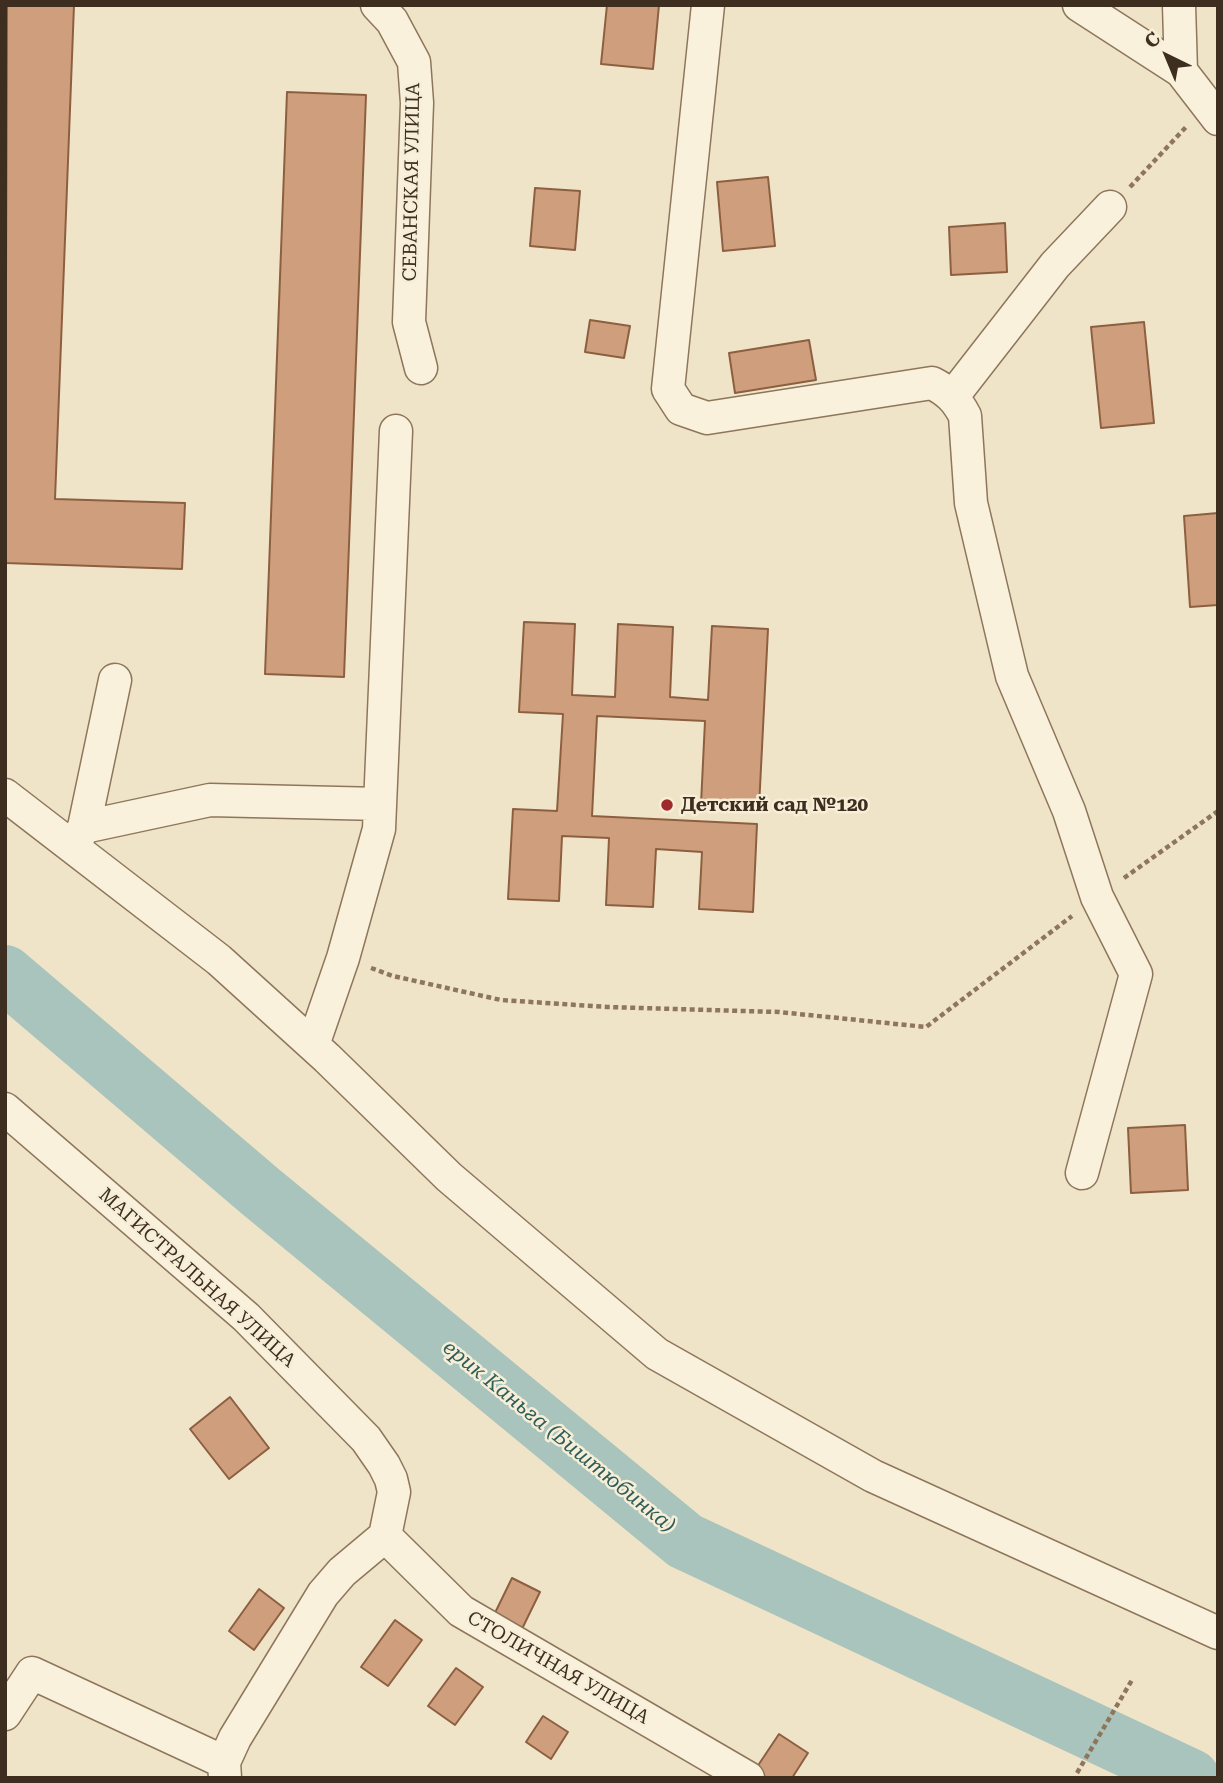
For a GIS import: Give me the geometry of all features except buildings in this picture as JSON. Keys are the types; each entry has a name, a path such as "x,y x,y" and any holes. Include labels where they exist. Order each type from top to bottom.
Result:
{"street":[{"name":"СЕВАНСКАЯ УЛИЦА","path":"377,5 392,21 414,62 417,103 409,322 421,368"},
{"path":"708,5 668,389 681,409 707,418 932,383 953,396 965,416 971,503 1012,676 1069,811 1097,897 1136,974 1082,1173"},
{"path":"1079,5 1181,71 1212,112"},
{"path":"1179,5 1181,71"},
{"path":"953,396 1055,265 1110,207"},
{"path":"313,1045 343,957 379,830 396,431"},
{"path":"78,837 115,680"},
{"path":"5,795 78,837 313,1045 449,1177 657,1354 873,1476 1218,1633"},
{"path":"78,837 210,800 380,804"},
{"name":"МАГИСТРАЛЬНАЯ УЛИЦА","path":"5,1109 246,1317 366,1438 391,1479 394,1492 384,1536"},
{"path":"5,1714 32,1673 224,1770 235,1738 324,1594 342,1572 384,1536"},
{"name":"СТОЛИЧНАЯ УЛИЦА","path":"384,1536 461,1611 748,1778"}],"path":[{"path":"1110,207 1212,112"},
{"path":"343,957 393,976 501,1000 607,1007 779,1012 926,1027 1097,897 1218,811"},
{"path":"1077,1773 1132,1680"}],"waterway":[{"name":"ерик Каньга (Биштюбинка)","path":"5,974 261,1192 685,1541 1191,1778"}],"place":[{"name":"Детский сад №120","path":"667,805"}]}
